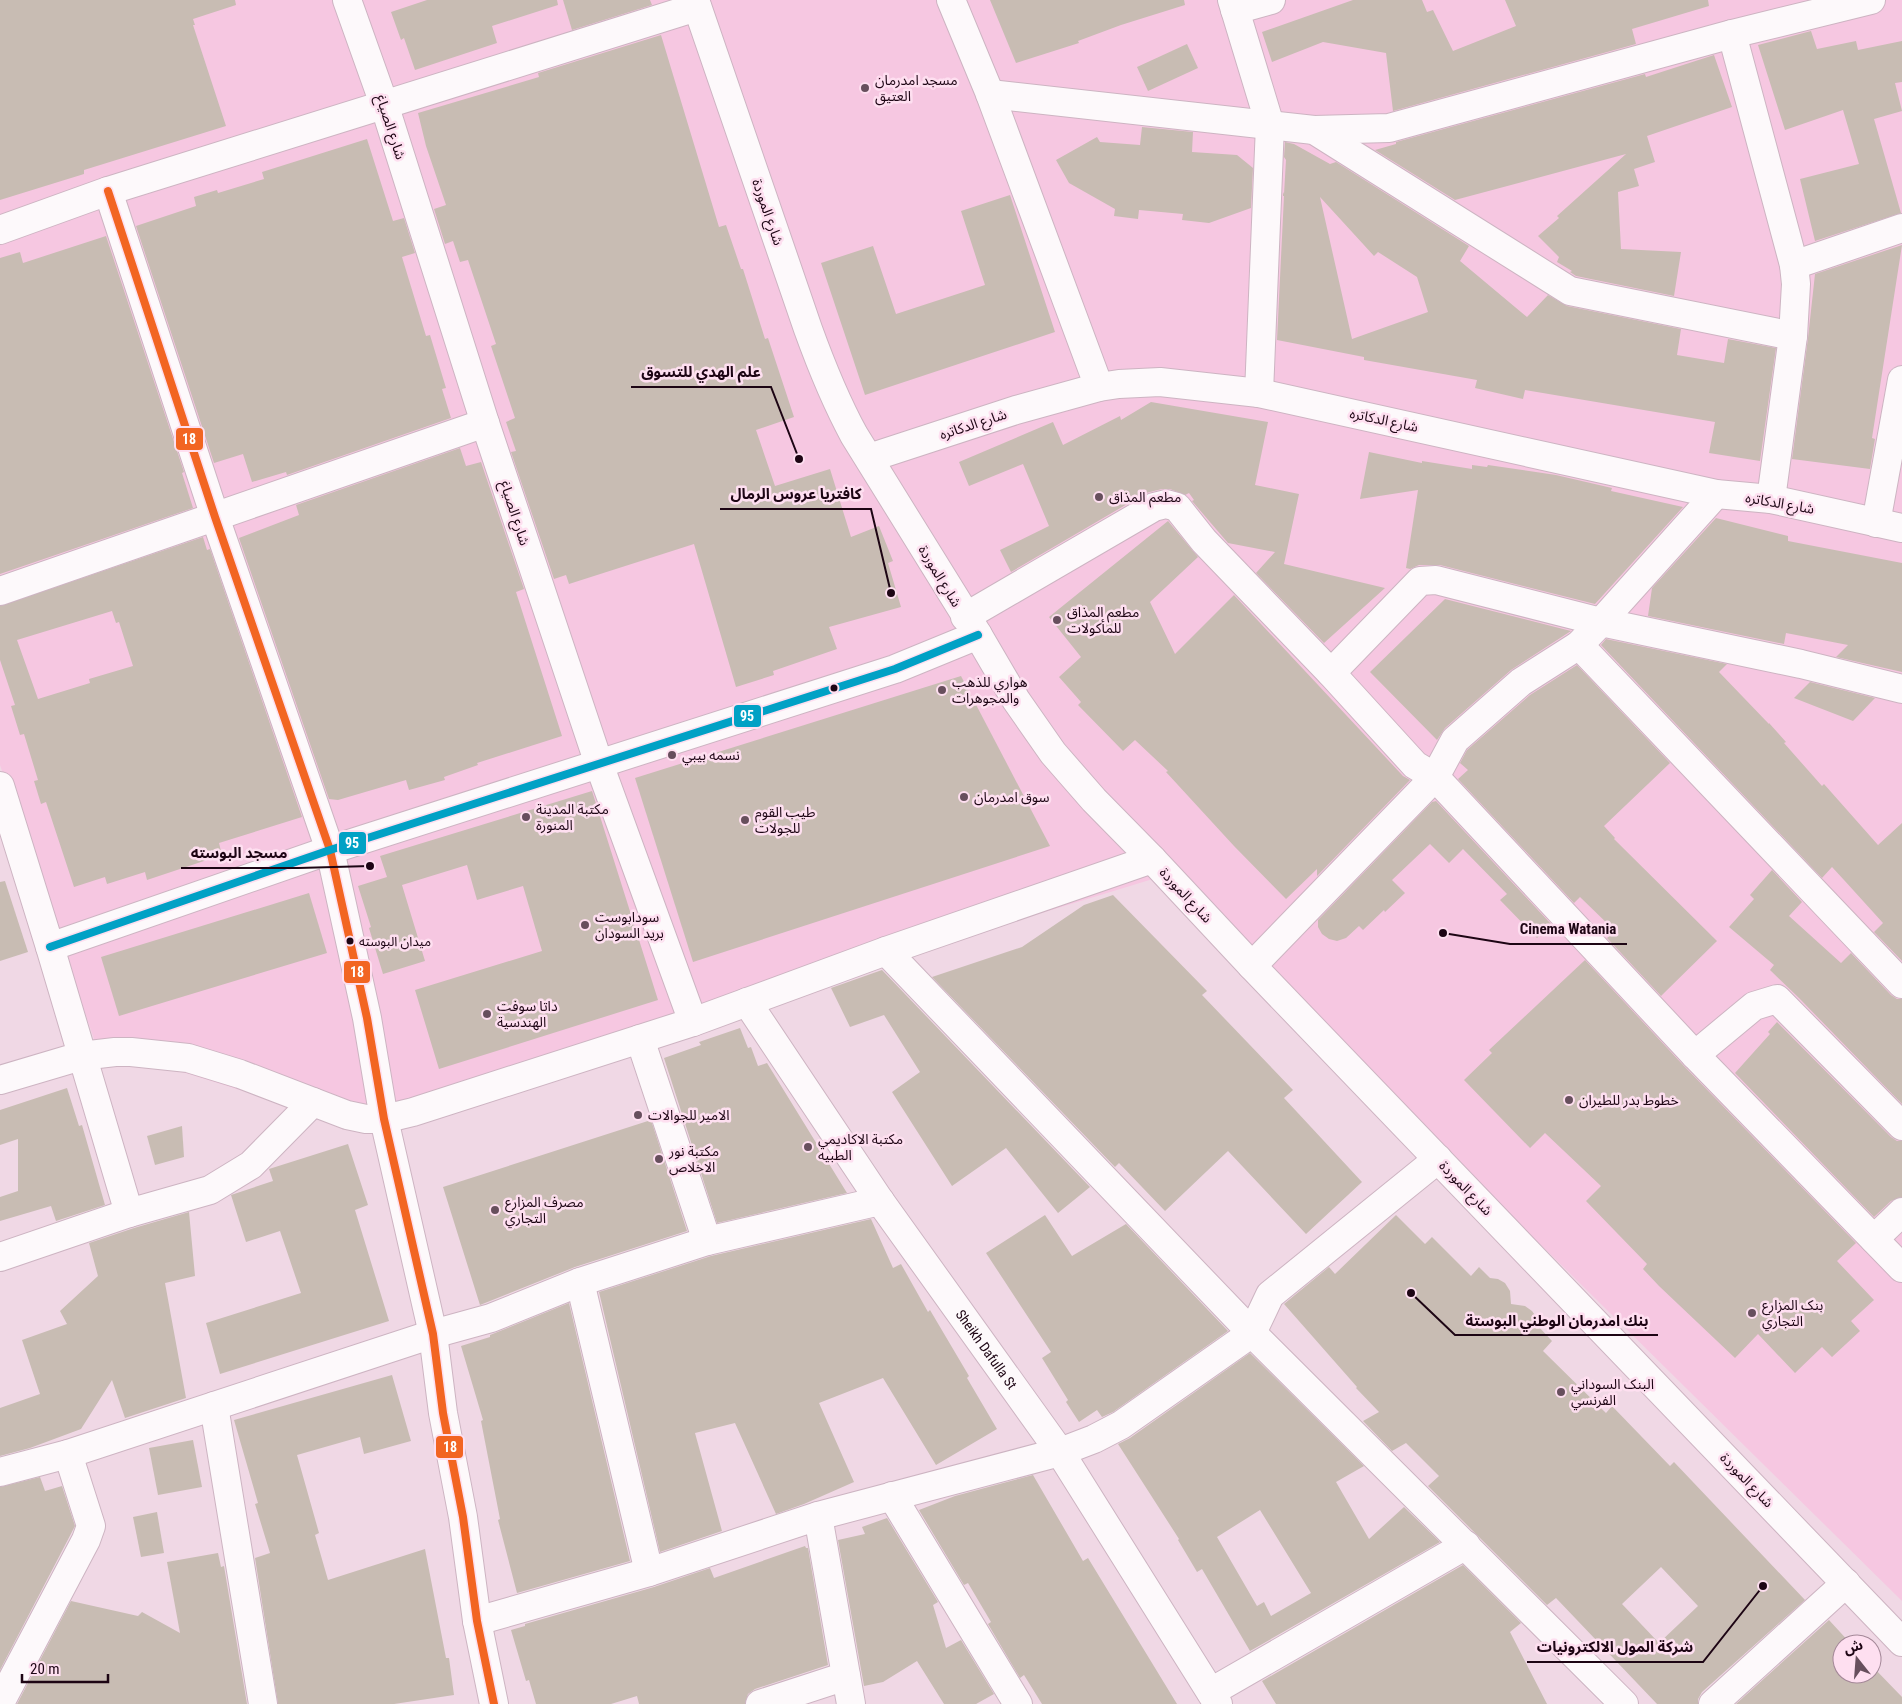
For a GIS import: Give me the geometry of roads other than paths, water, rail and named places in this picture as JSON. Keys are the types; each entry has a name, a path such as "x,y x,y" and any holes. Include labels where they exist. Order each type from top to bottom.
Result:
{"street":[{"name":"شارع الصياغ","path":"346,0 384,104 485,423 599,764 693,1022"},
{"path":"951,0 990,94 1099,387"},
{"path":"1259,393 1270,125 1233,5 1271,0"},
{"path":"990,94 1314,130 1389,128 1732,34 1871,0"},
{"path":"0,230 108,191 696,3"},
{"name":"شارع الموردة","path":"696,3 828,382 854,435 1016,700 1053,753 1094,800 1252,966 1901,1640"},
{"path":"1732,34 1794,265 1796,284 1793,336 1771,499"},
{"path":"1314,130 1570,291 1793,336"},
{"path":"108,191 215,517 330,850 367,1018 384,1119 433,1334 443,1413 464,1517 477,1621 494,1704"},
{"path":"1794,265 1902,228"},
{"path":"1876,523 1902,380"},
{"name":"شارع الدكاتره","path":"868,458 1016,410 1099,387 1160,382 1259,393 1716,494 1771,499 1902,528"},
{"path":"0,591 485,423"},
{"path":"1252,966 1436,777 1455,740 1521,682 1579,645 1602,622 1716,494"},
{"path":"50,947 330,850 895,669 971,626 1154,507 1166,504 1177,507 1204,541 1331,673 1415,765 1436,777 1695,1055 1902,1268"},
{"path":"1331,673 1420,581 1436,580 1602,622 1801,664 1902,689"},
{"path":"1579,645 1902,984"},
{"path":"0,786 129,1213"},
{"path":"0,1080 82,1056 131,1052 188,1058 240,1074 347,1115 366,1120 384,1119 412,1112 693,1022 886,951 1152,859"},
{"path":"886,951 1252,1333 1358,1441 1624,1704"},
{"path":"1695,1055 1754,1006 1777,999 1902,1126"},
{"name":"Sheikh Dafulla St","path":"747,1002 880,1201 1060,1452 1215,1698"},
{"path":"640,1039 707,1241"},
{"path":"0,1257 129,1213 210,1190 251,1165 313,1102"},
{"path":"477,1621 649,1572 818,1516 1060,1452 1094,1439 1121,1424 1252,1333 1270,1295 1438,1159"},
{"path":"0,1472 68,1454 433,1334 491,1318 580,1282 707,1241 880,1201"},
{"path":"1874,1239 1902,1212"},
{"path":"580,1282 649,1572"},
{"path":"214,1406 263,1704"},
{"path":"0,1703 86,1540 91,1526 68,1454"},
{"path":"892,1496 1018,1704"},
{"path":"818,1516 850,1704"},
{"path":"1215,1698 1466,1546"},
{"path":"1712,1704 1846,1583"},
{"path":"760,1704 846,1676"}],"place":[{"name":"مسجد امدرمان العتيق","path":"865,88"},
{"name":"علم الهدي للتسوق","path":"799,459"},
{"name":"مطعم المذاق","path":"1099,497"},
{"name":"كافتريا عروس الرمال","path":"891,593"},
{"name":"مطعم المذاق للمأكولات","path":"1057,620"},
{"name":"هواري للذهب والمجوهرات","path":"942,690"},
{"name":"نسمه بيبي","path":"672,755"},
{"name":"سوق امدرمان","path":"964,797"},
{"name":"مكتبة المدينة المنورة","path":"526,817"},
{"name":"طيب القوم للجولات","path":"745,820"},
{"name":"مسجد البوسته","path":"370,866"},
{"name":"سودابوست بريد السودان","path":"585,925"},
{"name":"Cinema Watania","path":"1443,933"},
{"name":"ميدان البوسته","path":"350,941"},
{"name":"داتا سوفت الهندسية","path":"487,1014"},
{"name":"خطوط بدر للطيران","path":"1569,1100"},
{"name":"الامير للجوالات","path":"638,1115"},
{"name":"مكتبة الاكاديمي الطبيه","path":"808,1147"},
{"name":"مكتبة نور الاخلاص","path":"659,1159"},
{"name":"مصرف المزارع التجاري","path":"495,1210"},
{"name":"بنك امدرمان الوطني البوستة","path":"1411,1293"},
{"name":"بنک المزارع التجاري","path":"1752,1313"},
{"name":"البنک السوداني الفرنسي","path":"1561,1392"},
{"name":"شركة المول الالكترونيات","path":"1763,1586"}]}
